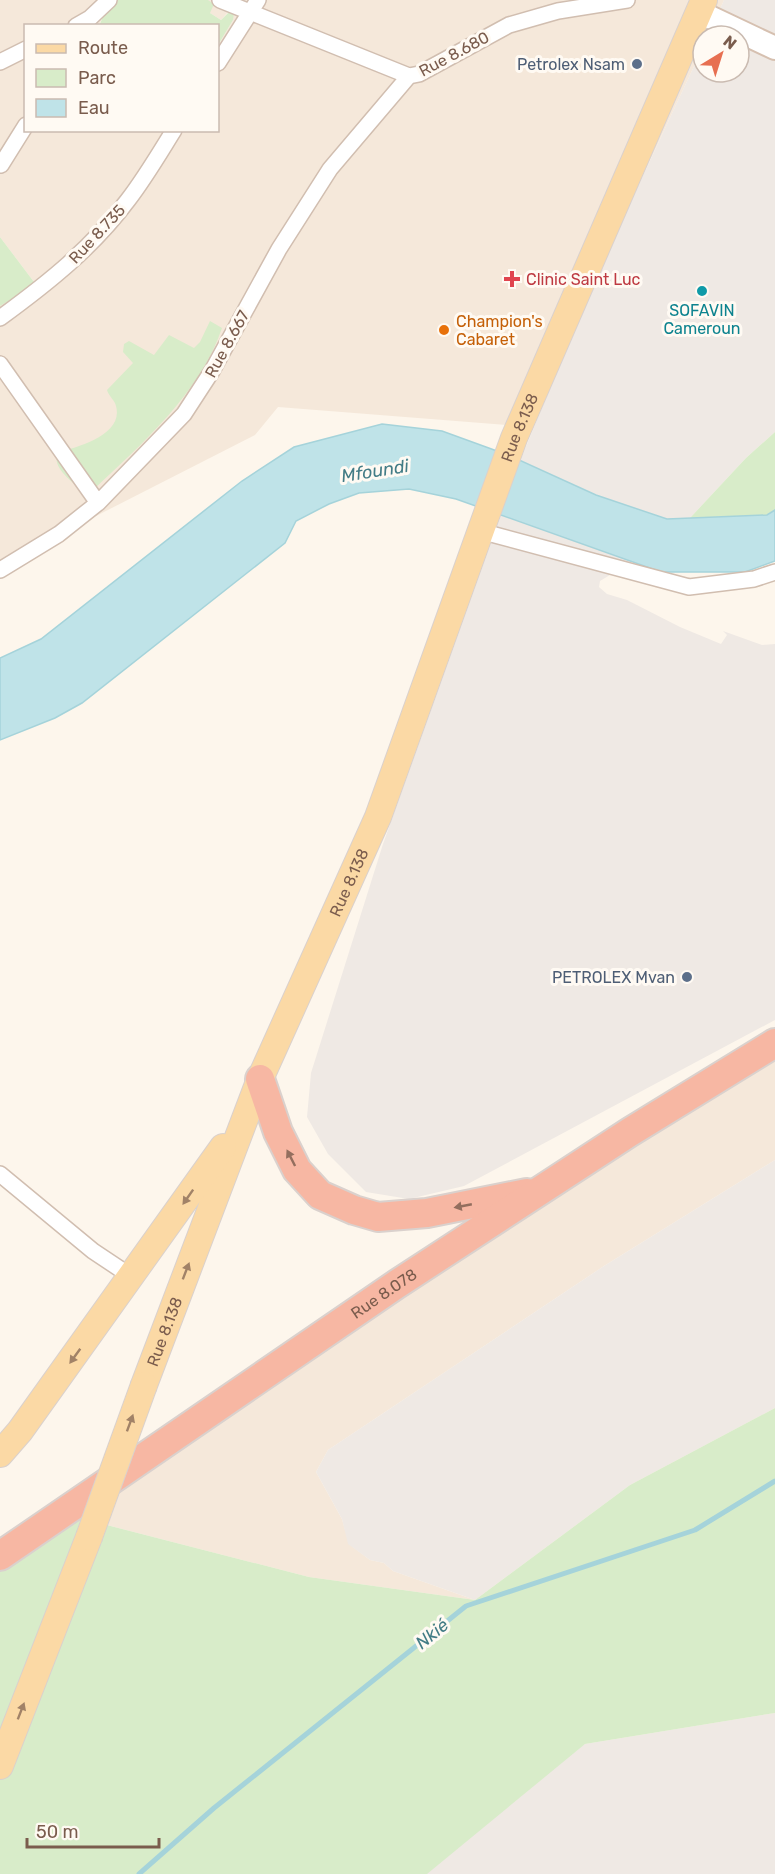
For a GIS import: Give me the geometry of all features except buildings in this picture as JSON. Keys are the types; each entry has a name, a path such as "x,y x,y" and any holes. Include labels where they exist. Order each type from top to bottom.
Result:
{"highway":[{"name":"Rue 8.078","path":"0,1556 397,1284 541,1190 775,1044"},
{"path":"260,1078 278,1132 297,1170 320,1195 354,1210 378,1217 427,1213 541,1190"}],"main road":[{"path":"701,6 775,48"},
{"name":"Rue 8.138","path":"0,1766 89,1537 245,1114 378,817 514,438 701,6"},
{"path":"0,1454 20,1431 132,1277 245,1114"}],"street":[{"path":"88,22 109,0"},
{"name":"Rue 8.680","path":"220,0 255,6 409,76 419,74 509,25 558,11 627,0"},
{"path":"219,61 255,6"},
{"path":"0,62 24,51"},
{"name":"Rue 8.667","path":"0,570 50,539 98,503 184,414 212,371 279,249 330,169 409,76"},
{"path":"1,165 24,128"},
{"name":"Rue 8.735","path":"0,318 57,276 94,241 129,200 173,132"},
{"path":"0,364 98,503"},
{"path":"482,526 689,587 754,579 775,572"},
{"path":"0,1174 93,1251 132,1277"}],"shaded area":[{"path":"0,0 118,0 105,12 99,24 24,24 24,132 219,132 219,43 233,20 228,12 221,20 210,13 208,0 724,0 713,24 691,24 691,73 599,270 532,431 519,426 278,407 255,435 0,565 0,306 34,282 0,237"},
{"path":"724,0 775,0 775,432 746,458 690,518 651,550 600,581 599,587 607,594 627,600 680,627 721,644 727,635 723,631 762,645 775,644 775,1020 464,1186 409,1199 366,1192 328,1154 307,1117 311,1073 383,844 525,449 599,270 691,73 691,84 751,84 751,24 713,24"},
{"path":"775,1043 775,1160 604,1266 328,1450 316,1472 342,1519 349,1544 370,1560 384,1563 393,1571 475,1600 309,1577 60,1513"},
{"path":"775,1160 775,1408 630,1485 475,1600 393,1571 384,1563 370,1560 348,1544 342,1519 316,1472 328,1450 604,1266"},
{"path":"775,1713 775,1874 321,1874 585,1744"}],"green space":[{"path":"118,0 208,0 214,4 210,13 221,20 230,11 234,13 233,20 219,43 219,24 100,24 105,12"},
{"path":"0,237 34,282 32,287 0,306"},
{"path":"210,321 222,328 200,374 185,396 149,436 93,490 83,491 60,468 57,457 59,452 97,438 113,425 117,416 116,406 107,390 133,363 123,352 124,344 129,341 154,355 169,335 194,348 200,342"},
{"path":"775,432 775,510 767,515 690,518 746,458"},
{"path":"775,1408 775,1713 585,1744 427,1874 0,1874 0,1556 60,1513 309,1577 475,1600 630,1485"}],"water":[{"name":"Mfoundi","path":"382,424 442,431 508,455 596,495 667,519 767,515 775,510 775,561 745,572 661,572 456,499 409,489 359,493 329,504 296,521 285,543 82,703 55,718 0,740 0,658 41,639 242,481 294,447"}],"waterway":[{"name":"Nkié","path":"139,1874 214,1808 466,1606 695,1530 775,1481"}],"place":[{"name":"Petrolex Nsam","path":"637,64"},
{"name":"Clinic Saint Luc","path":"512,279"},
{"name":"SOFAVIN Cameroun","path":"702,291"},
{"name":"Champion's Cabaret","path":"444,330"},
{"name":"PETROLEX Mvan","path":"687,977"}]}
